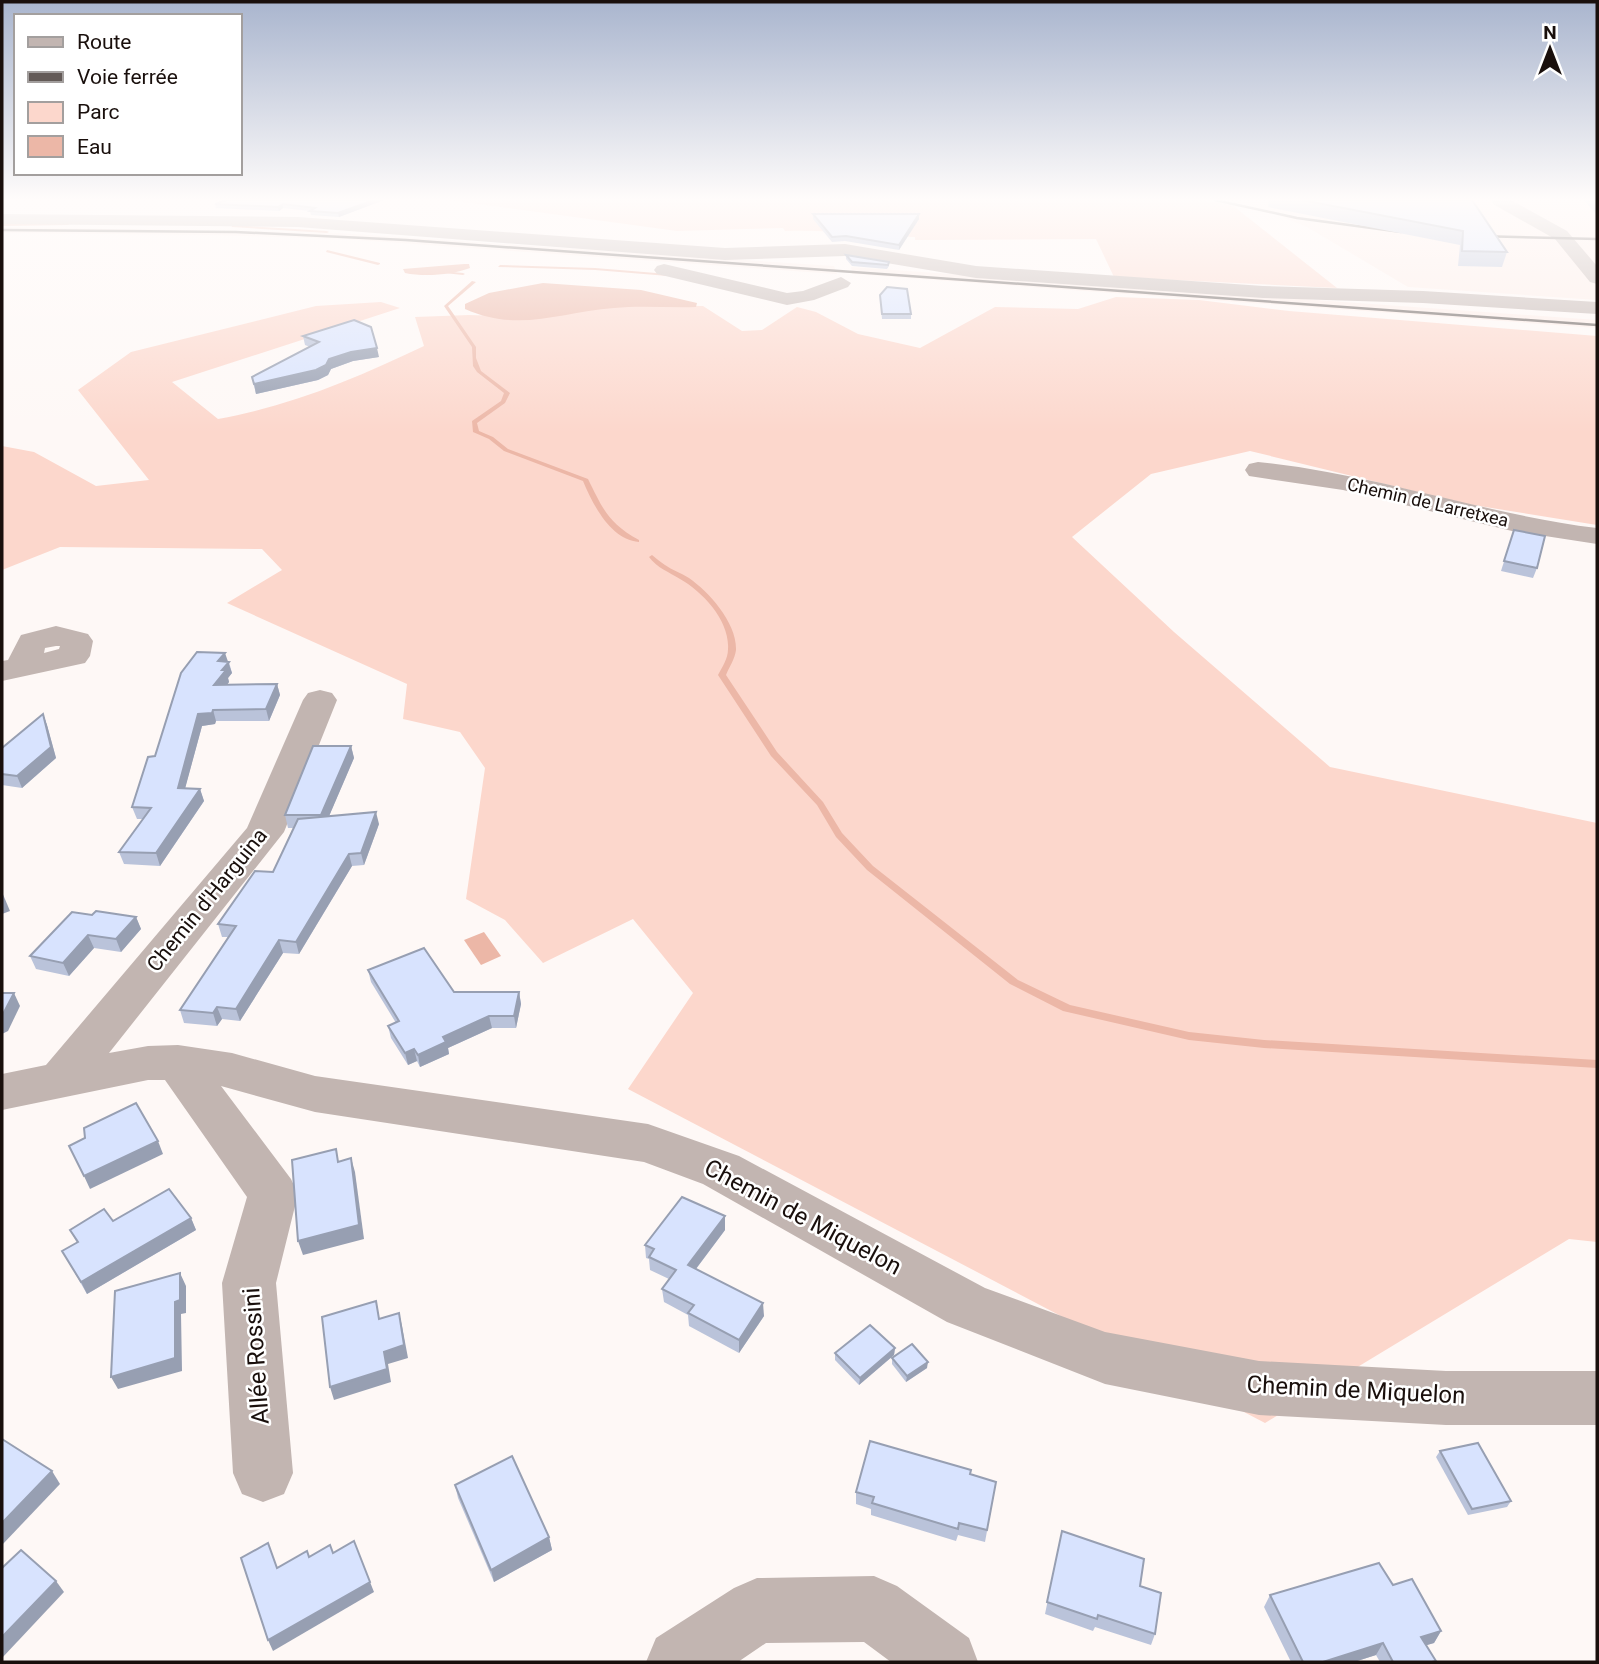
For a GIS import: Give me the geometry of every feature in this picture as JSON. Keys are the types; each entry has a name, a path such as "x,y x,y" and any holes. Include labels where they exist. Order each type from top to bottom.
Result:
{"street":[{"path":"704,278 787,299 807,296 841,283"},
{"path":"1057,278 1263,292 1423,297 1597,308"},
{"name":"Chemin de Larretxea","path":"1258,470 1301,472 1494,519 1597,536"},
{"name":"Chemin d'Harguina","path":"61,1080 265,832 320,700"},
{"name":"Chemin de Miquelon","path":"2,1092 148,1063 178,1062 232,1070 315,1094 648,1143 721,1170 966,1305 1105,1358 1259,1388 1446,1398 1597,1398"},
{"name":"Allée Rossini","path":"178,1062 273,1194 249,1283 263,1473"},
{"path":"680,1662 757,1611 874,1609 945,1662"}],"shaded area":[{"path":"902,278 1001,278 1597,320 1597,328"},
{"path":"1392,278 1597,278 1597,300 1408,287"}],"green space":[{"path":"1127,278 1324,278 1337,288"},
{"path":"1116,297 1199,300 1289,311 1597,336 1597,525 1467,504 1250,451 1151,474 1072,537 1174,632 1330,767 1597,823 1597,1242 1569,1239 1265,1423 628,1089 693,993 633,919 543,963 505,920 466,899 485,768 460,732 403,719 407,684 227,603 282,570 262,549 60,547 2,570 2,446 34,452 96,486 149,480 78,390 131,352 316,306 381,302 400,308 172,382 218,419 272,407 349,380 424,346 415,317 537,317 613,305 703,306 742,331 762,330 797,307 816,312 858,334 920,348 995,307 1078,309"}],"water":[{"path":"543,283 641,290 697,303 696,307 624,307 522,320 503,320 465,309 465,304 489,293"},
{"path":"484,932 501,956 481,965 464,940"}],"building":[{"path":"887,287 907,289 911,314 882,314 880,295"},
{"path":"354,320 371,327 377,348 329,359 326,365 316,370 254,384 252,377 319,342 303,336"},
{"path":"1514,530 1545,536 1537,568 1504,561"},
{"path":"197,652 225,653 218,661 229,662 214,685 277,684 266,709 213,710 212,713 198,714 178,788 200,789 156,853 119,852 151,808 132,807 148,757 155,756 181,673"},
{"path":"43,714 51,747 17,776 2,774 2,748"},
{"path":"313,746 351,746 321,815 285,815"},
{"path":"376,812 361,853 349,854 296,942 279,940 236,1009 217,1007 213,1013 180,1010 236,926 218,924 255,871 273,872 298,819"},
{"path":"96,911 136,917 116,939 88,935 63,963 30,956 72,912 92,915"},
{"path":"424,948 454,992 519,992 514,1016 489,1016 443,1037 446,1042 418,1055 414,1049 405,1053 388,1026 399,1021 368,970"},
{"path":"2,993 14,993 2,1016"},
{"path":"136,1103 158,1141 84,1176 69,1146 85,1138 84,1128"},
{"path":"336,1149 338,1162 351,1158 359,1225 298,1241 292,1160"},
{"path":"169,1189 191,1218 81,1282 62,1251 78,1242 70,1230 104,1209 113,1221"},
{"path":"682,1197 725,1216 688,1265 763,1303 739,1340 688,1313 694,1305 662,1289 676,1270 649,1257 654,1249 645,1245"},
{"path":"180,1273 180,1300 175,1302 175,1358 111,1377 115,1291"},
{"path":"376,1301 379,1319 399,1313 404,1345 384,1352 387,1369 330,1387 322,1317"},
{"path":"870,1325 895,1348 860,1378 835,1353"},
{"path":"912,1344 928,1362 907,1376 892,1358"},
{"path":"2,1439 52,1471 2,1523"},
{"path":"870,1441 971,1470 970,1474 996,1482 987,1530 959,1523 958,1529 872,1503 874,1497 856,1492"},
{"path":"1478,1443 1511,1501 1472,1509 1440,1451"},
{"path":"512,1456 549,1537 491,1570 455,1485"},
{"path":"1062,1531 1144,1559 1140,1586 1161,1593 1155,1634 1047,1602"},
{"path":"354,1541 370,1582 268,1640 241,1558 268,1543 277,1568 307,1551 309,1557 330,1545 333,1553"},
{"path":"21,1550 56,1581 2,1637 2,1568"},
{"path":"1379,1563 1393,1585 1412,1579 1441,1631 1421,1637 1436,1661 1393,1662 1383,1643 1323,1662 1303,1662 1270,1595"}],"waterway":[{"path":"474,282 446,306 474,347 474,358 479,371 507,393 503,402 474,422 476,432 491,438 506,450 586,480 605,516 618,530 637,541"},
{"path":"652,557 663,567 692,584 709,600 723,619 732,649 722,675 774,754 820,804 839,835 870,868 1014,982 1067,1008 1189,1036 1264,1044 1597,1064"}],"railway":[{"path":"934,278 1597,325"}]}
